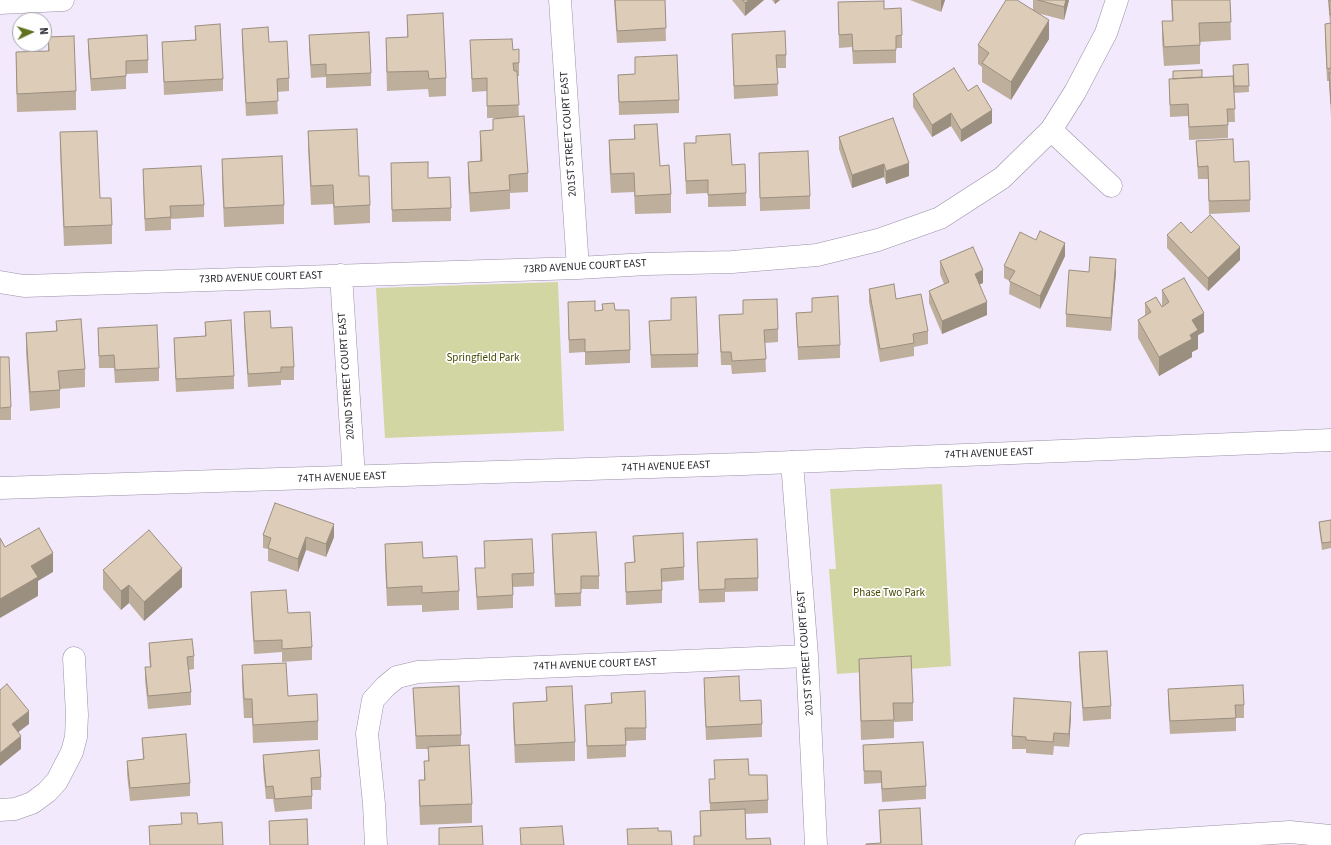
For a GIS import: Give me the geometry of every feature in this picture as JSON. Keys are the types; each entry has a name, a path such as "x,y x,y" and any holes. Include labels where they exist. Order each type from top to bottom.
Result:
{"street":[{"path":"0,3 63,0"},
{"name":"201ST STREET COURT EAST","path":"560,0 578,268"},
{"name":"73RD AVENUE COURT EAST","path":"0,282 24,286 732,262 817,255 878,240 940,218 1002,178 1051,130 1075,92 1102,40 1117,0"},
{"path":"1051,130 1111,186"},
{"name":"202ND STREET COURT EAST","path":"341,275 354,477"},
{"name":"74TH AVENUE EAST","path":"0,488 792,462 1331,440"},
{"name":"201ST STREET COURT EAST","path":"792,462 807,656 816,845"},
{"name":"74TH AVENUE COURT EAST","path":"376,845 374,804 367,734 373,700 397,677 418,672 807,656"},
{"path":"0,810 15,809 32,803 47,792 57,781 72,752 76,737 77,715 74,658"},
{"path":"1086,845 1290,832 1331,836"}],"green space":[{"name":"Springfield Park","path":"558,282 564,431 385,438 376,288"},
{"name":"Phase Two Park","path":"942,484 951,666 837,674 829,569 836,569 830,489"}],"building":[{"path":"615,0 665,0 666,28 617,31"},
{"path":"1006,0 1017,0 1049,20 1011,82 982,63 989,53 978,45"},
{"path":"1038,0 1066,0 1064,7"},
{"path":"1172,0 1230,0 1231,22 1199,23 1200,45 1164,47 1162,21 1173,21"},
{"path":"1329,0 1331,0 1331,15 1330,15"},
{"path":"884,1 884,9 901,8 902,35 896,36 896,50 853,51 852,34 839,35 838,2"},
{"path":"443,13 446,78 429,79 428,71 387,72 386,38 408,37 407,15"},
{"path":"1331,23 1331,68 1327,69 1325,24"},
{"path":"220,24 223,79 164,82 162,42 196,40 195,26"},
{"path":"268,27 269,42 287,41 289,78 277,79 278,101 246,103 242,29"},
{"path":"785,31 786,55 776,55 778,84 734,86 732,34"},
{"path":"369,32 371,73 326,75 326,64 311,65 309,35"},
{"path":"147,35 148,60 126,61 126,76 91,79 88,39"},
{"path":"74,36 76,91 17,94 16,52 52,52 52,37"},
{"path":"512,39 513,50 519,49 519,63 513,63 514,71 517,71 519,105 487,106 487,78 472,79 470,40"},
{"path":"677,55 679,100 619,102 618,75 635,74 635,57"},
{"path":"1248,64 1249,86 1234,86 1233,65"},
{"path":"954,68 968,91 977,85 992,110 961,130 951,113 932,125 913,94"},
{"path":"1202,70 1202,77 1173,79 1173,71"},
{"path":"1329,73 1331,73 1331,104"},
{"path":"1233,76 1235,109 1227,109 1228,125 1189,127 1188,104 1170,105 1169,79"},
{"path":"524,116 528,173 509,175 510,190 470,193 468,162 482,161 480,131 493,130 493,119"},
{"path":"893,118 909,163 886,171 884,164 852,175 839,137"},
{"path":"657,124 660,166 669,165 671,194 635,196 634,173 611,174 609,140 635,139 634,125"},
{"path":"357,129 359,176 369,176 370,205 334,207 333,185 311,186 308,131"},
{"path":"97,131 100,198 111,198 112,225 64,227 60,132"},
{"path":"730,134 732,165 745,164 746,193 708,195 708,180 686,181 684,143 696,143 696,136"},
{"path":"1233,139 1234,162 1249,161 1250,200 1209,201 1208,166 1198,167 1196,141"},
{"path":"808,151 810,196 760,198 759,153"},
{"path":"282,156 284,205 224,208 222,159"},
{"path":"428,162 428,178 450,177 451,208 392,210 391,163"},
{"path":"201,166 204,205 170,206 171,217 145,219 143,169"},
{"path":"1210,215 1240,247 1208,278 1167,235 1181,222 1191,233"},
{"path":"1040,231 1065,243 1040,296 1009,281 1015,271 1004,266 1020,232 1036,240"},
{"path":"973,247 983,270 975,274 987,302 942,321 929,291 949,282 940,261"},
{"path":"1090,257 1116,259 1111,318 1066,314 1069,270 1089,272"},
{"path":"1184,278 1204,313 1192,320 1198,330 1190,335 1192,339 1159,357 1138,320 1151,312 1145,303 1156,297 1162,307 1169,302 1162,290"},
{"path":"894,284 896,299 921,294 928,331 913,334 914,343 880,349 869,289"},
{"path":"838,296 840,345 798,347 796,313 812,312 812,298"},
{"path":"696,297 698,354 651,355 649,321 671,320 671,298"},
{"path":"777,299 778,329 764,330 766,359 732,361 731,352 721,352 719,315 743,314 743,300"},
{"path":"595,301 595,311 603,310 602,304 614,303 615,310 629,310 630,350 585,352 585,339 569,340 568,302"},
{"path":"270,311 271,328 292,327 294,367 281,367 281,372 248,374 244,312"},
{"path":"81,319 85,369 58,371 60,390 30,392 26,333 57,331 56,321"},
{"path":"231,320 234,376 176,379 174,338 206,336 205,322"},
{"path":"157,325 159,368 115,370 114,355 99,356 98,328"},
{"path":"0,357 9,357 11,407 0,408"},
{"path":"275,503 334,524 326,544 306,537 298,559 268,548 271,538 263,535"},
{"path":"1331,520 1331,542 1322,543 1319,522"},
{"path":"39,528 53,553 31,566 38,577 0,599 0,538 5,547"},
{"path":"149,530 182,568 144,602 129,585 121,591 103,570"},
{"path":"596,532 599,576 581,576 581,593 555,594 552,534"},
{"path":"683,533 684,567 661,569 662,590 626,592 625,563 635,562 633,536"},
{"path":"532,539 534,573 512,574 513,595 477,597 475,568 485,568 484,541"},
{"path":"757,539 758,578 725,579 725,589 699,590 697,542"},
{"path":"422,542 423,558 457,556 459,591 422,593 422,586 387,588 385,544"},
{"path":"286,590 288,613 310,612 312,647 282,649 282,640 254,641 251,592"},
{"path":"192,639 194,656 187,657 191,692 148,696 145,667 151,667 149,643"},
{"path":"1107,651 1111,706 1083,708 1079,652"},
{"path":"911,656 913,703 893,703 894,720 861,721 859,659"},
{"path":"286,663 288,696 317,694 318,721 253,725 252,699 244,699 242,665"},
{"path":"739,676 740,701 761,700 762,724 706,727 704,678"},
{"path":"7,684 29,711 12,724 21,736 0,753 0,690"},
{"path":"1243,685 1244,705 1235,705 1236,718 1170,721 1168,689"},
{"path":"459,686 461,735 416,736 413,688"},
{"path":"572,686 575,742 515,745 513,703 547,701 546,687"},
{"path":"645,691 646,728 625,728 626,745 587,746 585,705 612,703 611,693"},
{"path":"1014,698 1071,702 1069,734 1054,733 1053,742 1026,740 1026,737 1012,736"},
{"path":"186,734 190,783 130,788 127,761 144,759 142,738"},
{"path":"923,742 926,786 882,789 881,771 864,771 863,745"},
{"path":"469,745 472,804 420,806 419,780 425,780 424,761 429,761 428,747"},
{"path":"319,750 321,777 311,778 312,796 275,799 273,786 266,787 263,755"},
{"path":"748,759 749,775 767,775 768,800 710,803 709,779 715,779 714,760"},
{"path":"920,808 922,845 866,845 881,843 879,810"},
{"path":"745,809 746,839 770,838 771,845 694,845 694,836 701,836 700,811"},
{"path":"181,813 197,813 198,824 222,822 223,845 150,845 149,826 182,824"},
{"path":"307,819 308,845 270,845 269,821"},
{"path":"482,826 483,845 439,845 439,828"},
{"path":"562,826 564,845 521,845 520,828"},
{"path":"658,828 658,831 671,831 672,845 628,845 627,829"}]}
